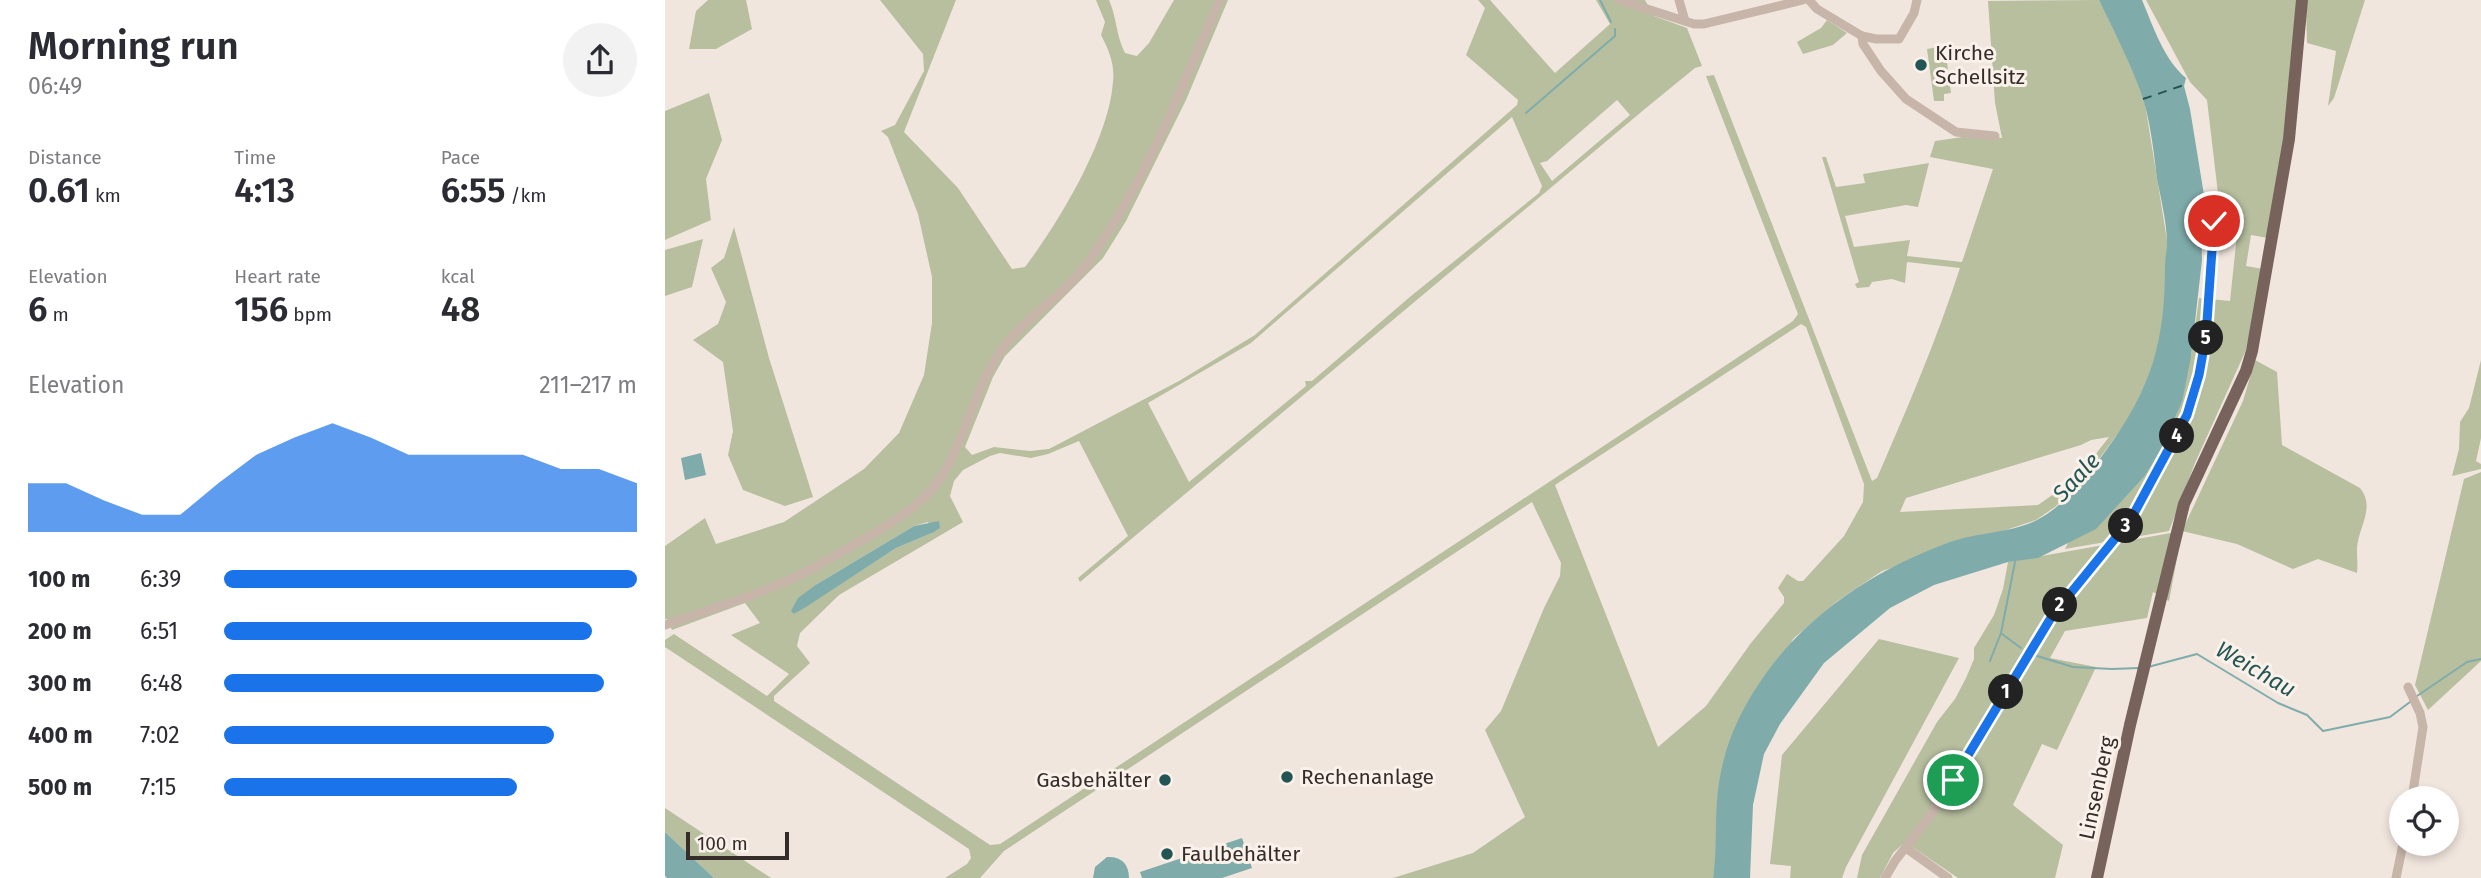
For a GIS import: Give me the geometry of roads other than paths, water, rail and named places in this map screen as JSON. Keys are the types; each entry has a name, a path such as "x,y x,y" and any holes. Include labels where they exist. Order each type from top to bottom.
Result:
{"main road":[{"name":"Linsenberg","path":"2097,878 2134,707 2184,504 2246,371 2252,351 2288,139 2302,0"}],"street":[{"path":"665,625 778,585 808,571 885,527 923,498 940,479 952,458 994,361 1009,341 1084,268 1104,240 1139,179 1220,0"},
{"path":"1619,0 1685,21 1704,24 1806,0 1862,36 1876,39 1899,39 1914,13 1917,0"},
{"path":"1679,0 1685,21"},
{"path":"1862,36 1863,44 1881,71 1906,99 1956,132 1995,136"},
{"path":"1885,878 1933,812 2047,623 2135,512 2187,415 2194,396 2206,336 2215,212"},
{"path":"2407,687 2420,713 2423,727 2414,786"},
{"path":"1906,849 1948,878"},
{"path":"2396,878 2401,856"}],"water":[{"path":"2099,0 2142,0 2165,52 2186,78 2184,86 2204,195 2201,217 2202,260 2191,357 2182,402 2160,451 2144,477 2096,529 2038,558 2008,562 1934,585 1890,608 1824,663 1780,724 1764,754 1753,805 1750,878 1713,878 1717,800 1727,749 1739,717 1767,672 1785,650 1826,610 1873,578 1898,565 1950,542 2016,528 2048,514 2076,489 2100,459 2135,406 2145,385 2153,364 2162,319 2166,224 2144,102"},
{"path":"701,453 706,475 685,480 681,458"},
{"path":"939,521 940,528 932,533 896,548 806,607 794,614 791,611 798,598 817,584 914,526"},
{"path":"665,832 714,878 667,878"},
{"path":"1242,838 1252,868 1222,878 1142,878 1140,872"},
{"path":"1107,857 1123,862 1128,869 1129,878 1093,878 1095,867"}],"waterway":[{"path":"1600,0 1611,22"},
{"path":"1526,113 1615,36 1615,29"},
{"name":"Weichau","path":"1990,661 2001,633 2015,562"},
{"name":"Weichau","path":"2002,634 2021,648"},
{"name":"Weichau","path":"2148,667 2197,654 2278,703 2307,715 2323,731 2390,717 2410,702"},
{"name":"Weichau","path":"2034,655 2073,667 2139,668"},
{"name":"Weichau","path":"2417,696 2467,662 2481,659"}],"place":[{"name":"Kirche Schellsitz","path":"1921,65"},
{"name":"Rechenanlage","path":"1287,777"},
{"name":"Gasbehälter","path":"1165,780"},
{"name":"Faulbehälter","path":"1167,854"}],"water label":[{"name":"Saale","path":"2076,477"}]}
